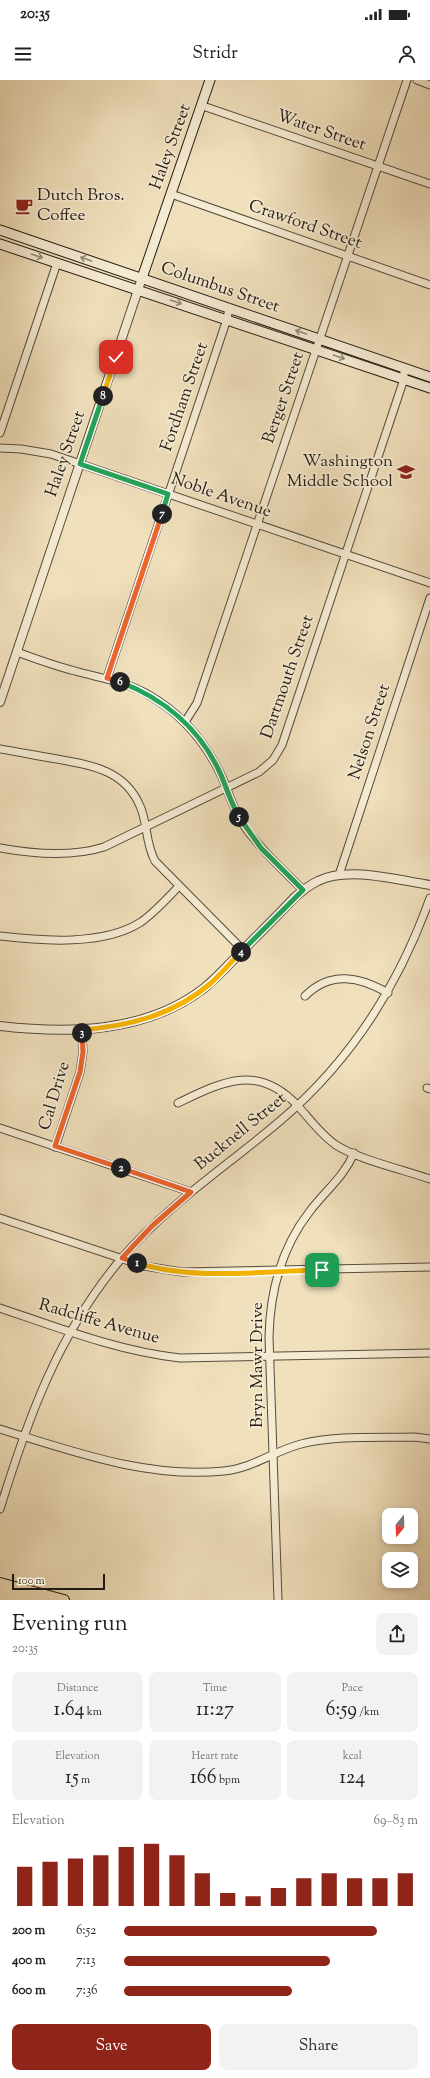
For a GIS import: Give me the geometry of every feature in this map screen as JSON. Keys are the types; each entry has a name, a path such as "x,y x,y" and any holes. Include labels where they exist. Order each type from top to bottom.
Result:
{"highway":[{"path":"0,1594 46,1600"}],"main road":[{"name":"Haley Street","path":"142,278 203,106 210,80"},
{"name":"Columbus Street","path":"0,230 320,338 430,377"},
{"name":"Columbus Street","path":"0,244 430,388"},
{"path":"57,264 61,250"},
{"path":"0,1583 64,1600"}],"street":[{"name":"Berger Street","path":"185,722 197,703 407,80"},
{"path":"417,80 430,85"},
{"name":"Water Street","path":"203,106 430,184"},
{"name":"Crawford Street","path":"171,194 430,284"},
{"path":"0,433 57,264"},
{"name":"Haley Street","path":"0,702 142,278"},
{"name":"Fordham Street","path":"107,678 227,319 229,308"},
{"name":"Dartmouth Street","path":"0,848 47,853 86,851 104,847 259,772 270,764 279,752 346,554 404,379 404,368"},
{"name":"Noble Avenue","path":"0,448 35,451 80,464 430,582"},
{"name":"Nelson Street","path":"338,875 430,598"},
{"path":"17,652 76,672 107,678 147,694 162,703 185,722 212,758 234,808 250,834 261,848 303,890"},
{"path":"0,749 91,765 109,771 124,782 136,797 140,807 148,844 156,861 243,950"},
{"path":"0,1026 82,1030 122,1025 145,1019 180,1005 212,982 303,890 318,881 338,875 358,874 430,885"},
{"path":"0,936 58,940 115,934 141,922 179,886"},
{"name":"Bucknell Street","path":"0,1509 24,1436 46,1377 70,1331 90,1300 122,1258 152,1226 191,1192 298,1106 346,1055 388,992 413,942 430,898"},
{"path":"305,996 324,983 342,978 363,980 388,992"},
{"name":"Cal Drive","path":"55,1146 81,1067 82,1030"},
{"path":"178,1103 222,1083 243,1080 254,1081 274,1087 290,1098 334,1144 354,1153 430,1179"},
{"path":"0,1128 191,1192"},
{"name":"Bryn Mawr Drive","path":"278,1600 270,1357 271,1304 278,1271 299,1226 320,1198 343,1174 354,1153"},
{"path":"0,1218 122,1258 157,1268 182,1272 430,1267"},
{"name":"Radcliffe Avenue","path":"0,1308 116,1346 159,1356 202,1359 430,1353"},
{"path":"0,1429 99,1458 165,1470 225,1471 251,1465 300,1444 323,1440 416,1437 430,1439"}],"place":[{"name":"Dutch Bros. Coffee","path":"24,206"},
{"name":"Washington Middle School","path":"406,472"}],"route":[{"path":"116,357 80,464 168,494 107,678 133,687 147,694 162,703 185,722 203,743 212,758 234,808 250,834 261,848 303,890 212,982 180,1005 145,1019 122,1025 82,1030 83,1052 80,1072 55,1146 191,1192 152,1226 122,1258 144,1266 182,1272 202,1273 322,1270"}]}
